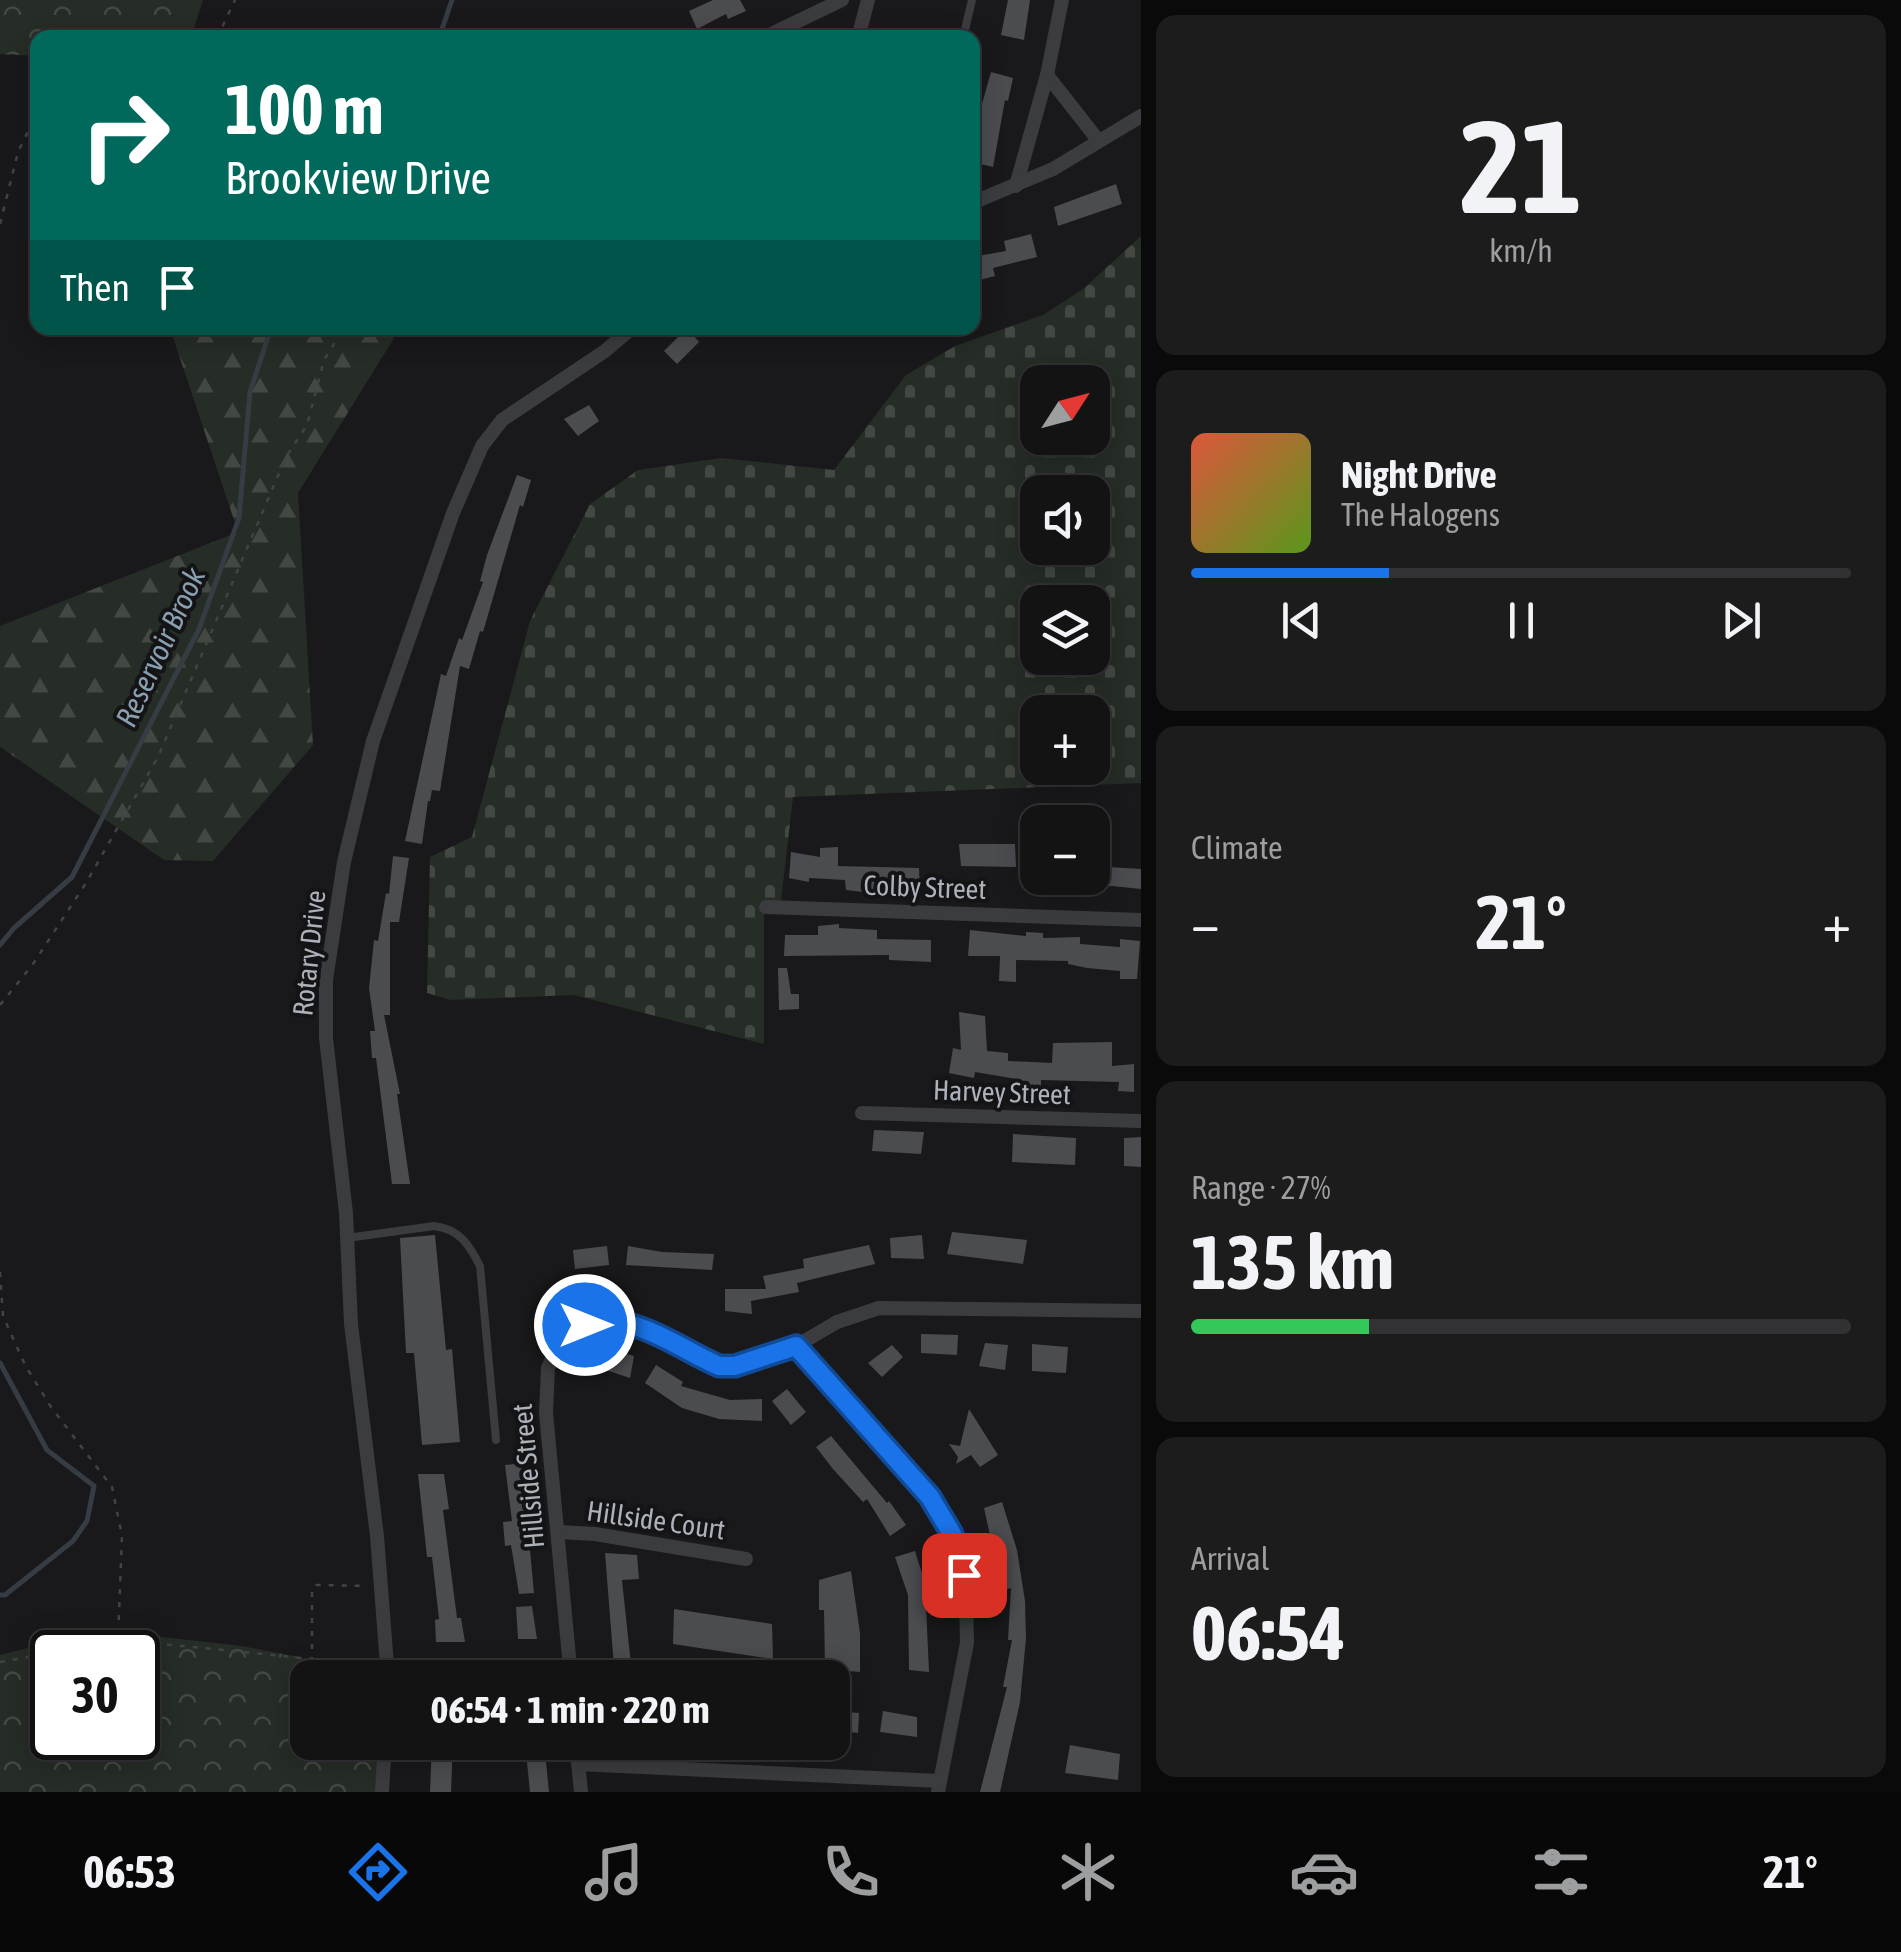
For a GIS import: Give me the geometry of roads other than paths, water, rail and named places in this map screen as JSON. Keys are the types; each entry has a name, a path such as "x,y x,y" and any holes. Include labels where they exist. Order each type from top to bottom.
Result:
{"street":[{"path":"780,30 842,0"},
{"path":"860,30 868,0"},
{"path":"1016,186 1047,75 1062,0"},
{"path":"1047,75 1098,140"},
{"path":"980,200 1053,169 1141,116"},
{"name":"Rotary Drive","path":"387,1660 378,1536 351,1324 338,1121 327,1052 326,980 344,862 373,741 461,490 487,437 502,420 624,335"},
{"name":"Colby Street","path":"766,907 1141,920"},
{"name":"Harvey Street","path":"862,1113 1141,1121"},
{"name":"Hillside Street","path":"569,1660 547,1447 546,1378 555,1350 571,1333 596,1322 620,1321 727,1367 796,1346 836,1322 879,1308 1141,1310"},
{"path":"578,1764 939,1787 967,1643 966,1594 958,1553 945,1520 918,1481 796,1346"},
{"name":"Hillside Court","path":"558,1532 636,1540 746,1559"},
{"path":"382,1792 384,1760"},
{"path":"578,1760 580,1792"}],"lane":[{"path":"965,30 972,0"},
{"path":"347,1238 434,1226 447,1228 471,1248 480,1266 496,1440"}],"waterway":[{"name":"Reservoir Brook","path":"442,30 452,0"},
{"name":"Reservoir Brook","path":"0,945 72,877 199,629 239,518 250,392 269,335"},
{"name":"Reservoir Brook","path":"0,1363 47,1450 94,1486 87,1521 73,1541 0,1595"}]}
